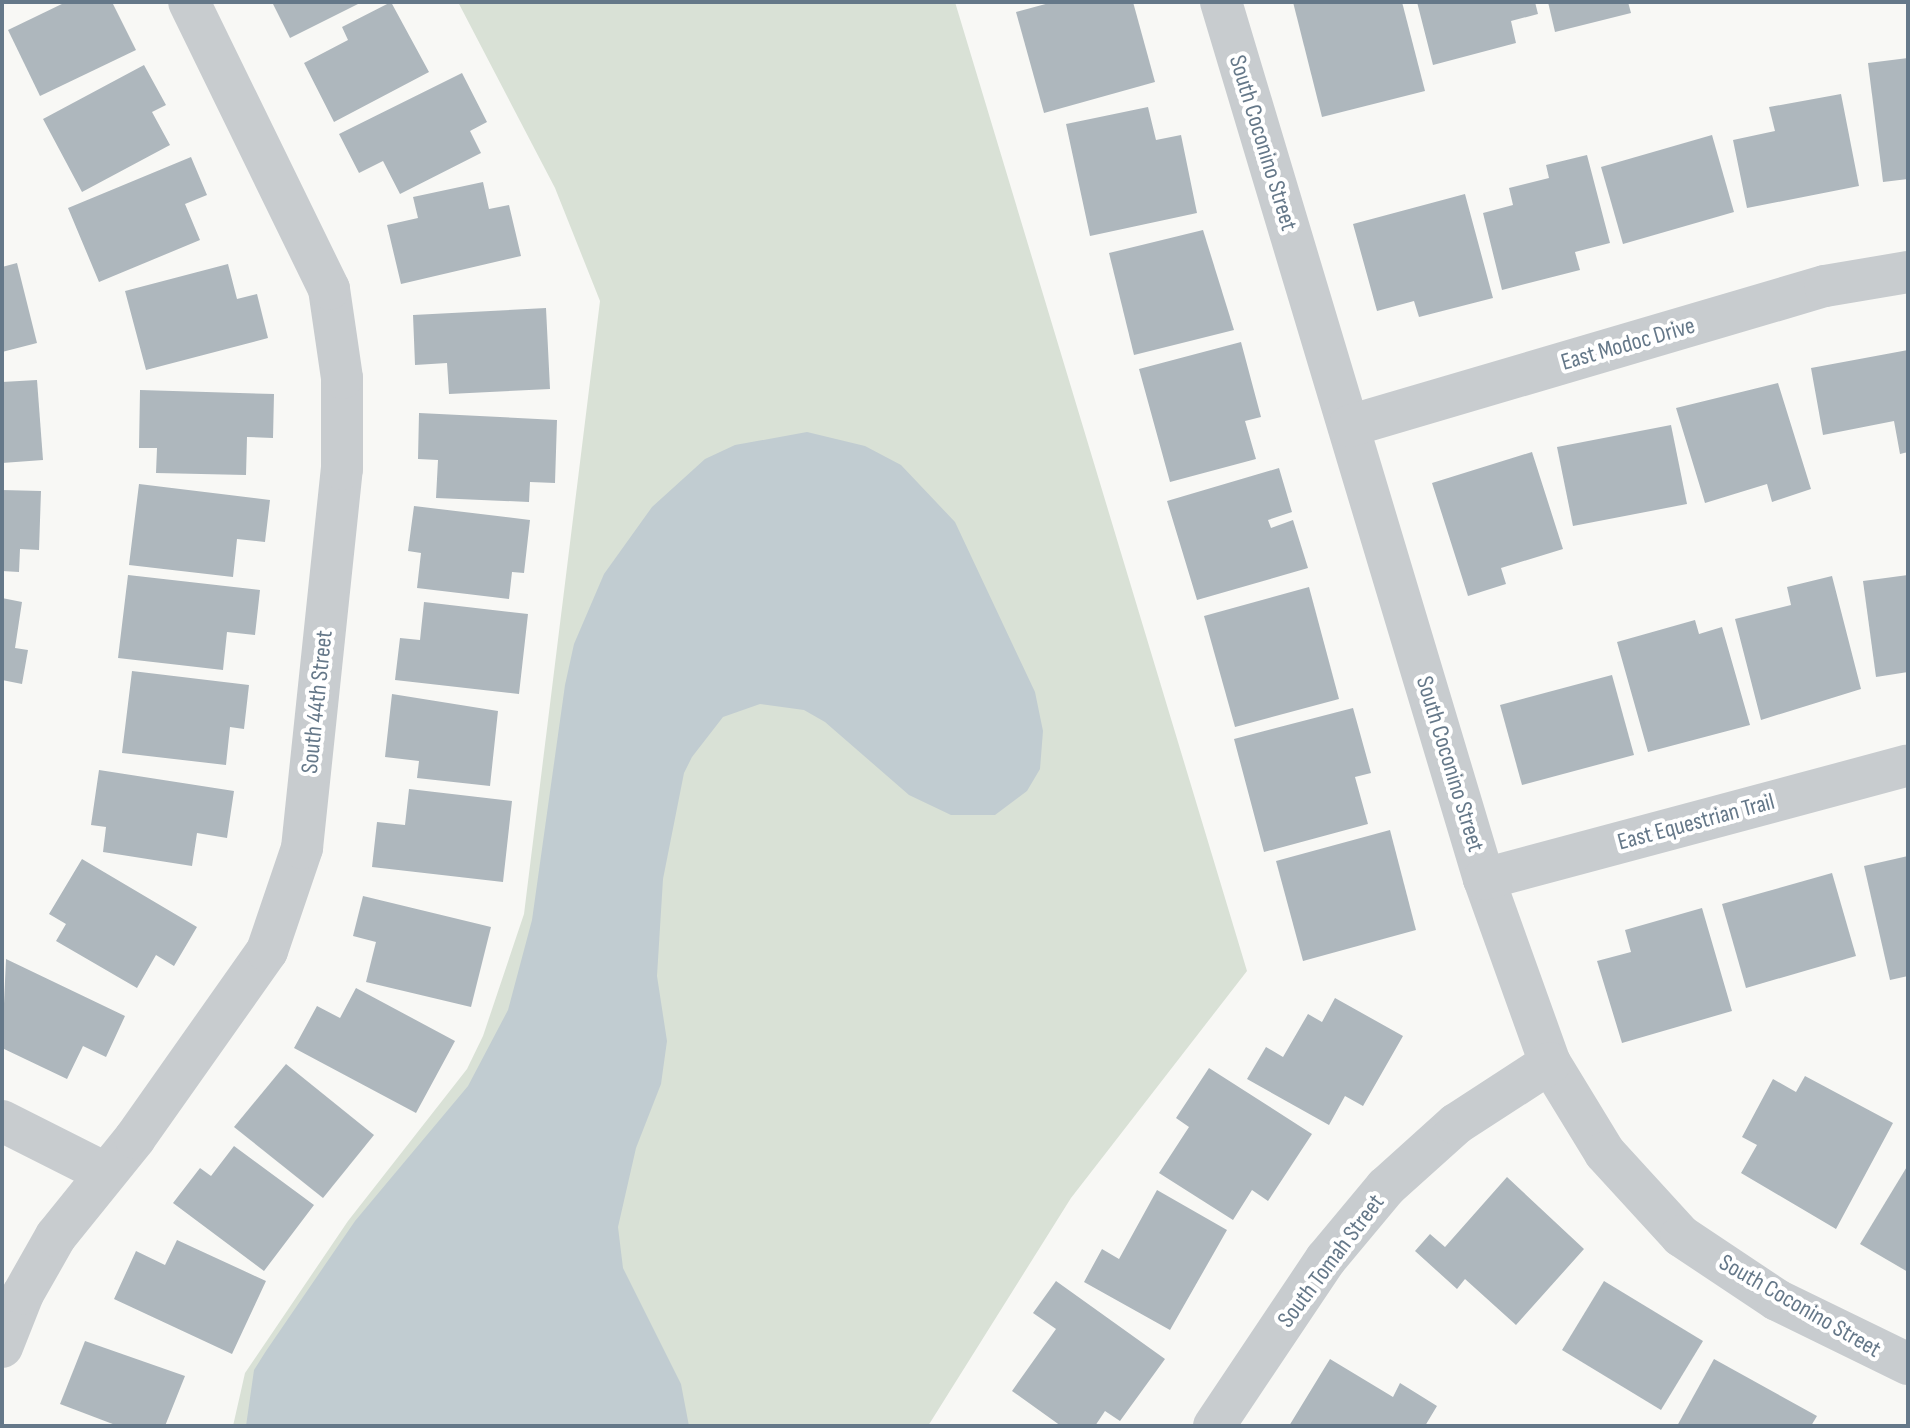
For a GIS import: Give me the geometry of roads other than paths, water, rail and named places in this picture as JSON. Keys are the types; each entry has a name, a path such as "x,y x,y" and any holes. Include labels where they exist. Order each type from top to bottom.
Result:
{"street":[{"name":"South 44th Street","path":"2,1347 23,1294 56,1236 135,1138 267,951 302,848 342,469 342,378 329,289 189,2"},
{"name":"South Coconino Street","path":"1221,2 1484,879 1550,1063 1605,1153 1681,1236 1777,1300 1908,1364"},
{"name":"East Modoc Drive","path":"1349,426 1825,286 1908,272"},
{"name":"East Equestrian Trail","path":"1484,879 1908,765"},
{"name":"South Tomah Street","path":"1214,1426 1326,1259 1386,1187 1456,1124 1550,1063"},
{"path":"2,1121 105,1173"}]}
